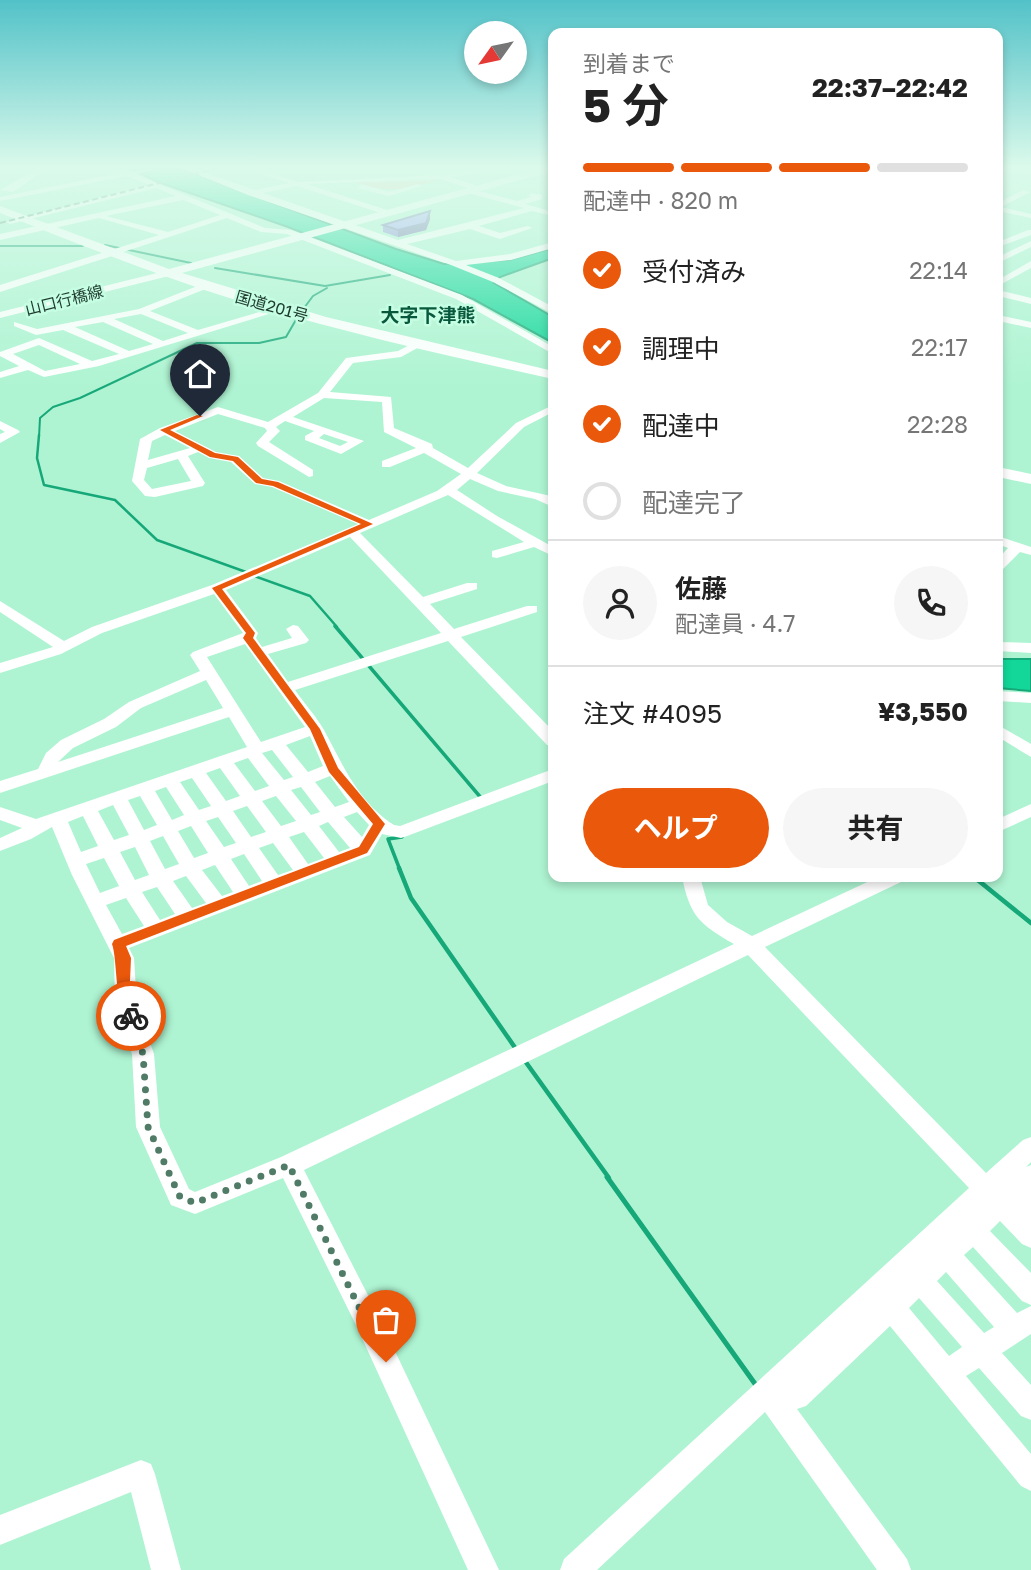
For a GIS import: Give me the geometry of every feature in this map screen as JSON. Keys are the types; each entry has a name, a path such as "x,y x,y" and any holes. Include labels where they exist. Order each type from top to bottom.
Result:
{"highway":[{"name":"国道201号","path":"82,241 205,286 279,309 548,374"},
{"path":"169,273 284,241"},
{"path":"1003,473 1031,479"}],"main road":[{"name":"山口行橋線","path":"0,289 111,253"},
{"name":"山口行橋線","path":"0,315 169,273"}],"street":[{"path":"111,253 147,241"},
{"path":"311,241 459,298 548,348"},
{"path":"385,241 496,280 548,308"},
{"path":"393,244 405,241"},
{"path":"1003,254 1031,244"},
{"path":"453,263 511,257 548,246"},
{"path":"1003,254 1029,266"},
{"path":"1003,281 1029,266"},
{"path":"1003,273 1031,279"},
{"path":"1003,285 1031,293"},
{"path":"205,286 142,311 65,327 37,337 4,354 44,374 89,365 279,309"},
{"path":"1003,295 1029,303"},
{"path":"534,301 548,297"},
{"path":"1003,300 1029,303"},
{"path":"142,311 199,334"},
{"path":"105,319 162,344"},
{"path":"1003,319 1031,325"},
{"path":"17,324 89,365"},
{"path":"65,327 126,353"},
{"path":"269,426 322,395 353,359 401,354 417,344"},
{"path":"0,375 29,366"},
{"path":"322,395 387,399 386,428 428,447 500,488 540,496 548,500"},
{"path":"181,455 199,484 149,493 138,481 145,439 218,410 269,426 274,430 262,443 309,472"},
{"path":"0,668 63,647 97,630 217,588 449,490 520,425 548,411"},
{"path":"284,417 324,430"},
{"path":"0,424 14,432 0,439"},
{"path":"164,430 218,457 235,459 259,481 275,484 368,524"},
{"path":"394,464 428,447"},
{"path":"141,466 199,449"},
{"path":"449,490 548,550"},
{"path":"352,531 548,736"},
{"path":"1003,542 1025,549"},
{"path":"497,554 534,543"},
{"path":"1003,563 1025,549"},
{"path":"420,603 472,586"},
{"path":"217,588 251,633 248,638 198,655 279,789 336,861"},
{"path":"0,605 63,647"},
{"path":"285,688 510,620 532,609"},
{"path":"260,652 301,640 293,629"},
{"path":"248,638 315,729 333,769 360,804 379,824 390,831 401,832 548,777"},
{"path":"1003,647 1031,648"},
{"path":"308,663 320,678"},
{"path":"44,773 51,757 67,744 110,723 135,705 209,673"},
{"path":"1003,696 1031,698"},
{"path":"0,788 233,710"},
{"path":"62,819 315,729"},
{"path":"1003,733 1031,752"},
{"path":"0,845 24,835 36,826 90,812 226,764 255,751 299,739"},
{"path":"278,746 332,816 363,850"},
{"path":"226,764 305,873"},
{"path":"75,861 333,769"},
{"path":"198,774 274,884"},
{"path":"172,783 245,895"},
{"path":"147,792 190,867 218,905"},
{"path":"120,801 160,877 188,917"},
{"path":"95,902 360,804"},
{"path":"1003,824 1031,810"},
{"path":"90,812 130,889 156,929"},
{"path":"0,813 36,826"},
{"path":"62,819 75,861 124,958 126,1005 143,1054 148,1127 180,1197 195,1203 289,1165 883,882"},
{"path":"118,944 363,850 379,824"},
{"path":"692,882 699,908 720,927 751,945 1013,1194 1031,1236"},
{"path":"775,1387 796,1396 1013,1194 1031,1147"},
{"path":"289,1165 365,1316 484,1570"},
{"path":"575,1570 775,1387 1013,1194"},
{"path":"973,1230 1031,1292"},
{"path":"946,1373 1022,1324 947,1255"},
{"path":"920,1280 1031,1406"},
{"path":"891,1307 1029,1469"},
{"path":"775,1387 896,1570"},
{"path":"0,1531 141,1474 166,1570"}],"shaded area":[{"path":"325,241 375,241 444,264 509,260 548,249 548,260 500,277 494,283 548,314 548,340 473,299"},
{"path":"1003,659 1031,659 1031,691 1003,688"}],"waterway":[{"path":"105,245 191,263"},
{"path":"0,246 83,246"},
{"path":"215,268 325,286 390,275"},
{"path":"301,312 313,296 327,288"},
{"path":"39,437 40,418 53,407 80,398 197,343 259,343 286,337 297,318"},
{"path":"39,435 37,458 44,485 115,500 157,540 246,572"},
{"path":"254,576 310,596 337,627"},
{"path":"335,626 482,799"},
{"path":"400,870 388,839 402,837"},
{"path":"399,868 411,898 516,1049"},
{"path":"980,882 1031,923"},
{"path":"525,1061 609,1178"},
{"path":"607,1177 758,1388"}],"way so far":[{"path":"131,1016 143,1054 148,1127 180,1197 195,1203 221,1195 289,1165 386,1362"}],"district":[{"name":"大字下津熊","path":"428,315"}],"route":[{"path":"131,1016 126,1005 123,981 124,958 118,944 363,850 379,824 333,769 315,729 248,638 251,633 217,588 368,524 275,484 259,481 235,459 213,455 164,430 200,416"}]}
